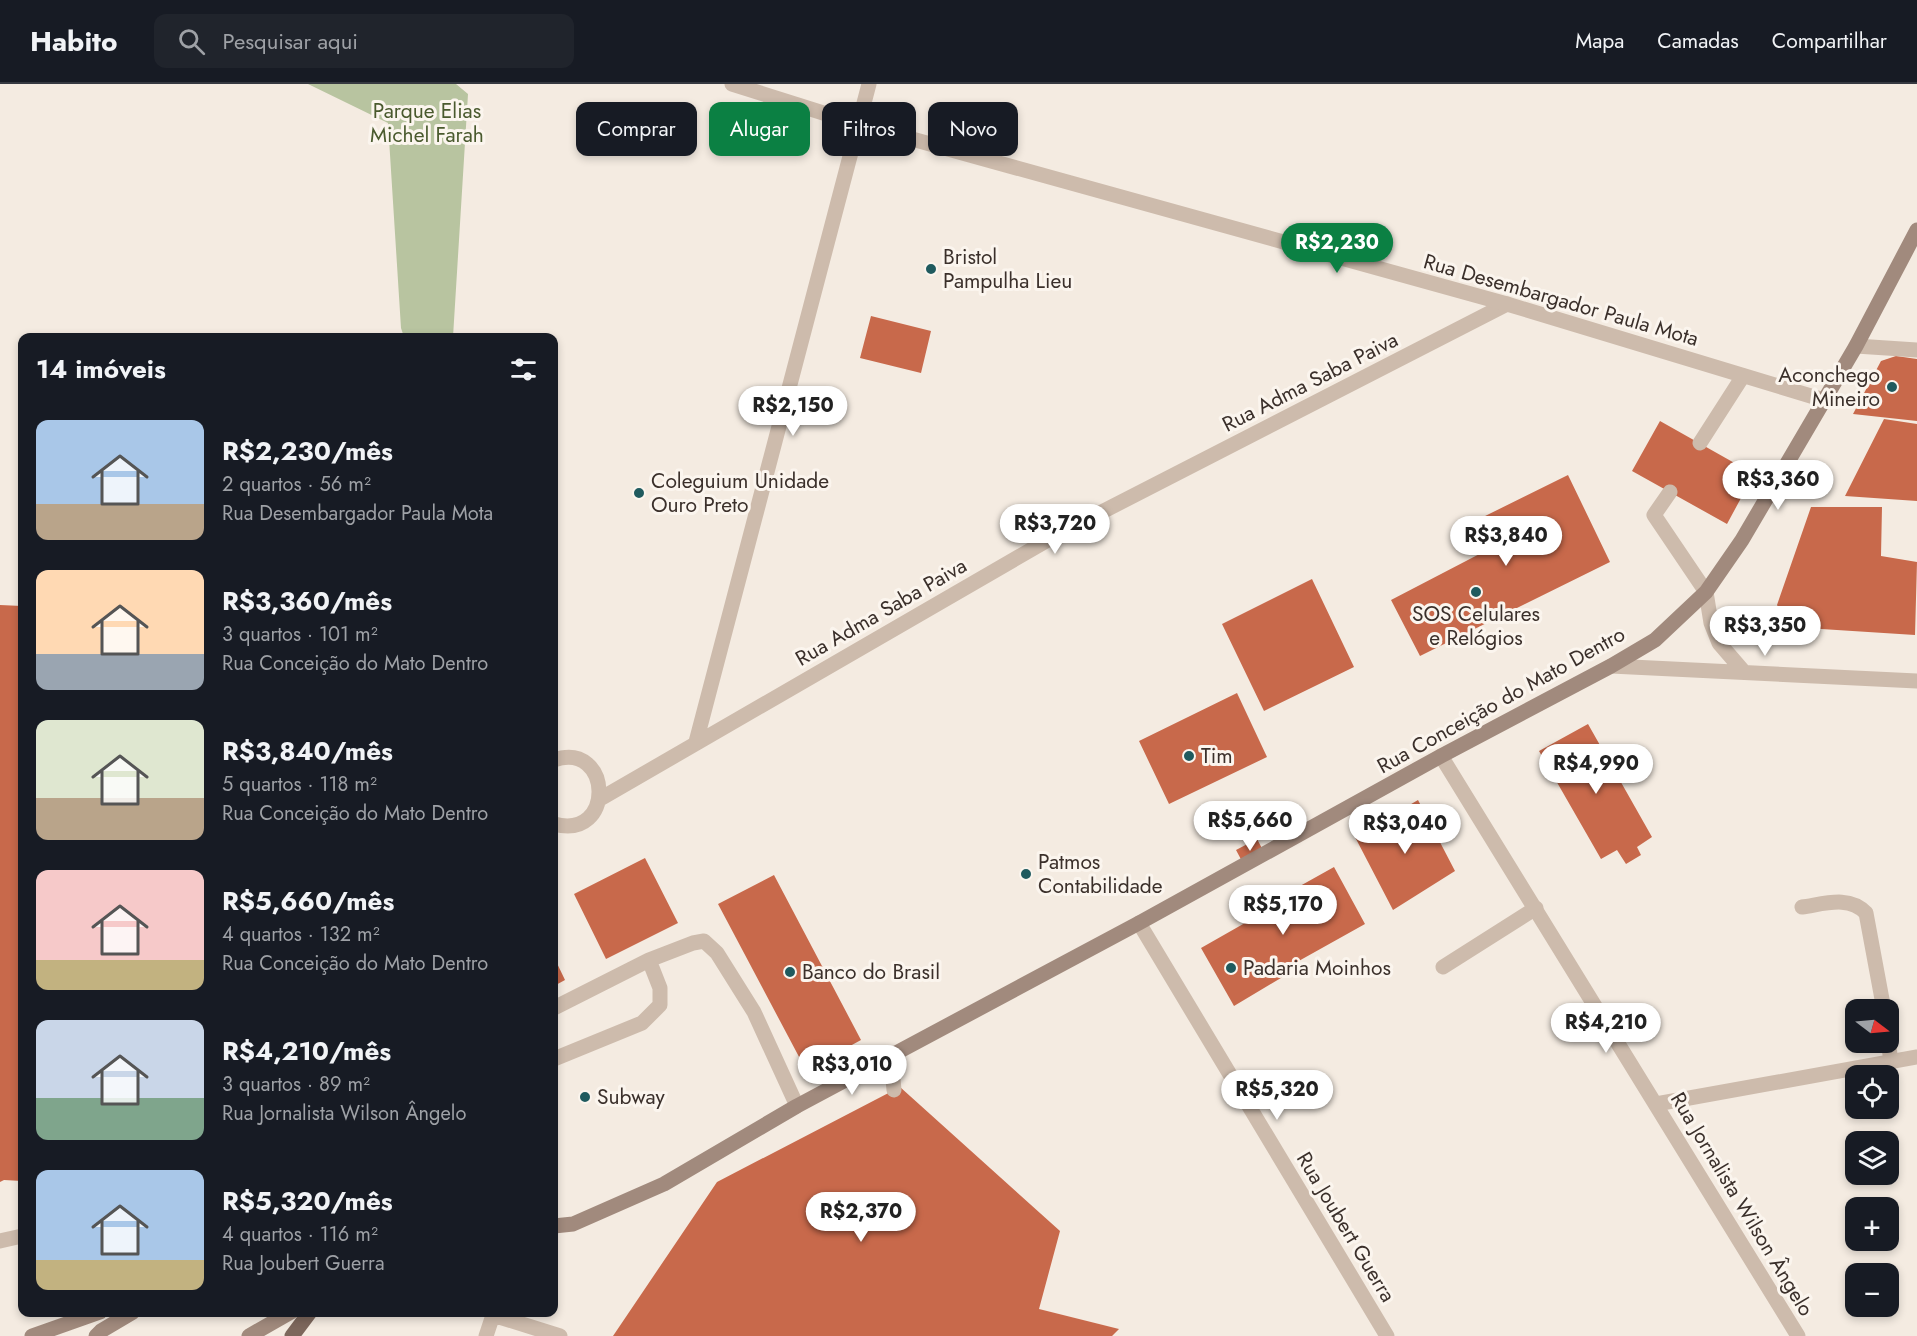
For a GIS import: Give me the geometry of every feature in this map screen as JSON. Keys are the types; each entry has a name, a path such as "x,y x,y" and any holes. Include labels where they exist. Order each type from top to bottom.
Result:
{"main road":[{"name":"Rua Conceição do Mato Dentro","path":"558,1226 573,1224 664,1184 797,1106 1139,923 1441,756 1611,666 1654,640 1706,592 1742,540 1856,346 1917,230"},
{"path":"32,1336 86,1317"},
{"path":"96,1336 125,1317"},
{"path":"249,1336 282,1317"},
{"path":"292,1336 306,1317"}],"street":[{"name":"Rua Desembargador Paula Mota","path":"732,84 822,113"},
{"path":"864,102 869,84"},
{"name":"Rua Desembargador Paula Mota","path":"916,140 1507,304 1824,400"},
{"path":"696,742 850,156"},
{"name":"Rua Adma Saba Paiva","path":"558,825 566,827 578,825 596,810 600,799 1053,537 1507,304"},
{"path":"1856,346 1917,350"},
{"path":"1700,443 1743,376"},
{"path":"1670,492 1654,515 1706,592 1711,623 1719,643 1744,672"},
{"path":"1611,666 1917,681"},
{"name":"Rua Jornalista Wilson Ângelo","path":"1441,756 1798,1336"},
{"path":"558,759 572,758 582,761 591,768 597,777 600,799"},
{"path":"1802,907 1844,901 1860,907 1866,913 1882,999"},
{"path":"1443,967 1536,908"},
{"name":"Rua Joubert Guerra","path":"1139,923 1387,1336"},
{"path":"558,1006 649,960 704,941 717,953 754,1012 797,1106"},
{"path":"558,1057 642,1023 660,1005 660,988 649,960"},
{"path":"1890,1053 1891,1062"},
{"path":"1656,1104 1917,1057"},
{"path":"885,1059 893,1079 894,1090"},
{"path":"0,1241 18,1237"},
{"path":"486,1336 492,1317"},
{"path":"499,1317 560,1336"}],"green space":[{"name":"Parque Elias Michel Farah","path":"308,84 456,84 468,94 453,333 403,333 401,328 388,123"}],"building":[{"path":"871,316 931,331 921,373 860,358"},
{"name":"Aconchego Mineiro","path":"1896,356 1917,359 1917,421 1853,414 1881,361"},
{"path":"1884,419 1917,424 1917,501 1845,496"},
{"path":"1660,421 1754,474 1727,524 1632,471"},
{"path":"1568,475 1610,562 1420,656 1391,600 1491,548 1477,520"},
{"path":"1811,507 1882,507 1881,556 1917,562 1915,635 1790,627 1777,605"},
{"path":"1312,579 1354,667 1264,711 1222,624"},
{"path":"0,605 18,606 18,1181 0,1182"},
{"path":"1237,693 1267,757 1169,804 1139,741"},
{"path":"1588,724 1652,837 1637,847 1641,855 1626,864 1617,850 1601,859 1539,751"},
{"path":"1418,800 1455,871 1393,910 1355,837"},
{"path":"1257,839 1265,854 1244,865 1236,850"},
{"path":"645,858 678,923 606,959 574,894"},
{"path":"1334,867 1365,924 1288,967 1291,972 1234,1006 1201,948 1259,915 1257,910"},
{"name":"Banco do Brasil","path":"774,875 861,1040 806,1070 718,904"},
{"path":"558,965 565,980 558,984"},
{"path":"900,1087 1060,1231 1039,1309 1119,1329 1112,1336 613,1336 717,1182"}],"place":[{"name":"Bristol Pampulha Lieu","path":"931,269"},
{"name":"Aconchego Mineiro","path":"1892,387"},
{"name":"Coleguium Unidade Ouro Preto","path":"639,493"},
{"name":"SOS Celulares e Relógios","path":"1476,592"},
{"name":"Tim","path":"1189,756"},
{"name":"Patmos Contabilidade","path":"1026,874"},
{"name":"Padaria Moinhos","path":"1231,968"},
{"name":"Banco do Brasil","path":"790,972"},
{"name":"Subway","path":"585,1097"}]}
